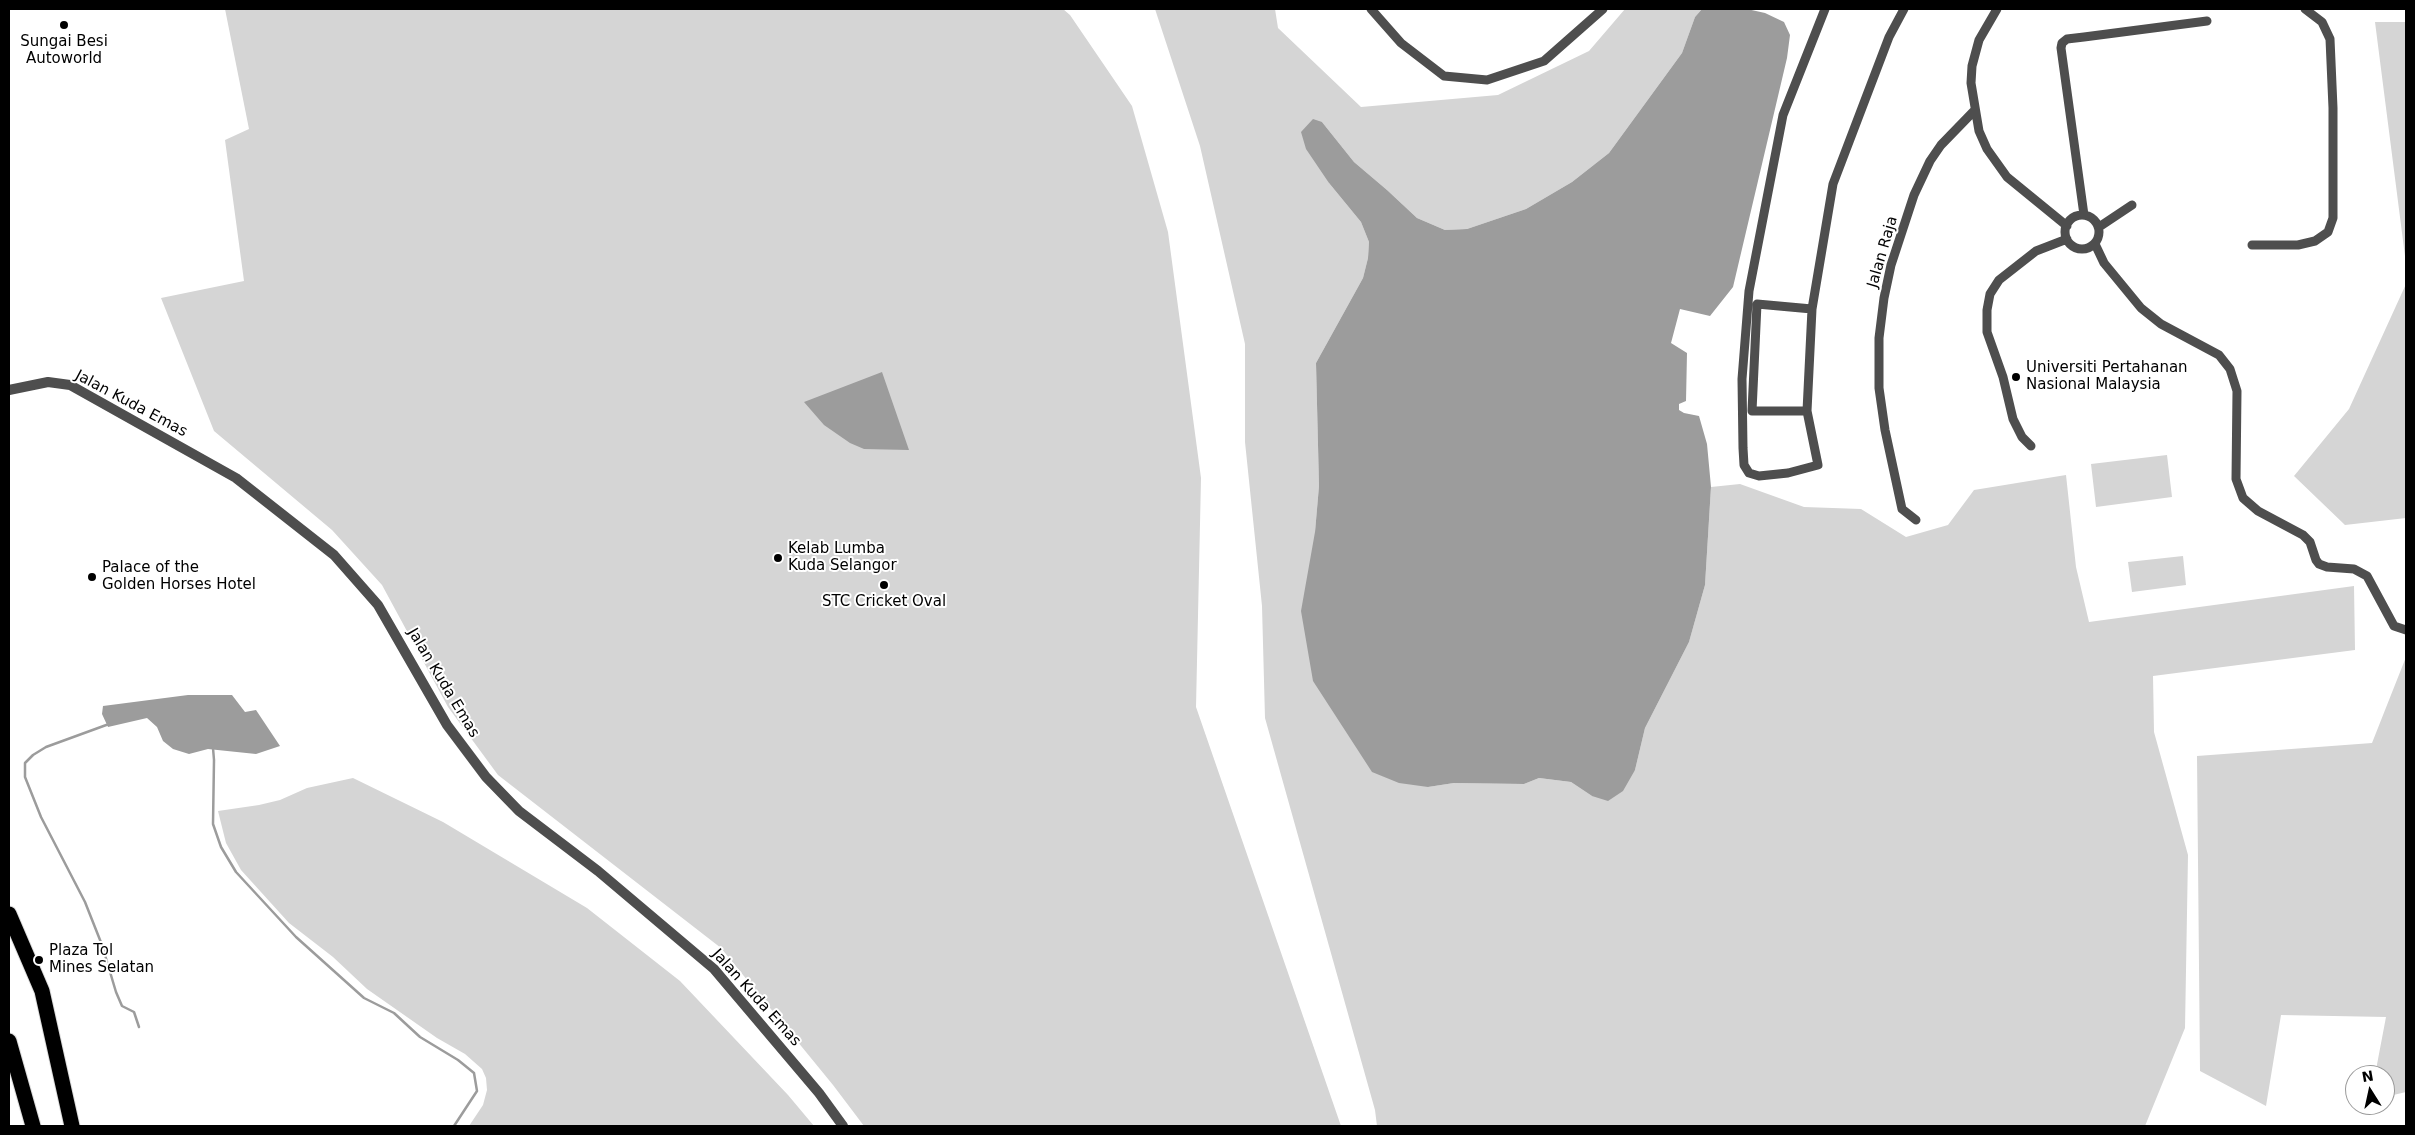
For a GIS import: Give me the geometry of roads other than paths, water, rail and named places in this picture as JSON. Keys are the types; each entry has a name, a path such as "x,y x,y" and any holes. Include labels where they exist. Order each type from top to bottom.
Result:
{"highway":[{"path":"9,914 42,991 72,1126"},
{"path":"9,1041 33,1126"}],"street":[{"path":"1371,9 1401,44 1444,76 1487,80 1544,61 1603,9"},
{"path":"1825,9 1783,115 1749,291 1742,379 1744,465 1749,473 1759,476 1818,465 1807,411 1812,309 1833,184 1889,37 1904,9"},
{"path":"1997,9 1979,40 1972,66 1971,83 1974,111 1979,131 1987,149 2007,176 2066,226 2067,239 2078,248 2090,247 2098,239 2098,227 2090,217 2084,215 2074,218 2066,226"},
{"path":"2252,245 2298,245 2315,241 2328,232 2333,218 2333,108 2330,39 2322,22 2305,9"},
{"path":"2084,215 2061,48 2062,43 2066,40 2084,37 2206,21"},
{"name":"Jalan Raja","path":"1916,520 1902,509 1885,430 1880,388 1879,346 1884,298 1891,265 1911,204 1930,161 1941,145 1974,111"},
{"path":"2098,227 2132,205"},
{"path":"2031,446 2022,437 2013,419 2004,377 1987,332 1987,310 1990,294 1999,280 2036,251 2067,239"},
{"path":"2094,244 2104,263 2141,308 2161,324 2219,355 2230,369 2237,391 2236,479 2243,498 2258,511 2303,535 2310,542 2319,564 2327,567 2354,569 2367,576 2394,626 2406,630"},
{"path":"1807,411 1752,411 1757,304 1812,309"},
{"name":"Jalan Kuda Emas","path":"9,390 48,382 70,385 236,478 334,555 378,605 447,725 486,778 519,811 598,871 714,969 819,1093 843,1126"}],"waterway":[{"path":"109,724 46,747 33,755 25,763 25,777 41,817 85,902 102,945 122,1006 134,1012 139,1027"},
{"path":"213,748 213,824 221,847 236,872 296,937 364,998 394,1013 420,1037 458,1060 474,1073 477,1091 454,1126"}],"place":[{"name":"Sungai Besi Autoworld","path":"64,25"},
{"name":"Universiti Pertahanan Nasional Malaysia","path":"2016,377"},
{"name":"Kelab Lumba Kuda Selangor","path":"778,558"},
{"name":"Palace of the Golden Horses Hotel","path":"92,577"},
{"name":"STC Cricket Oval","path":"884,585"},
{"name":"Plaza Tol Mines Selatan","path":"39,960"}]}
